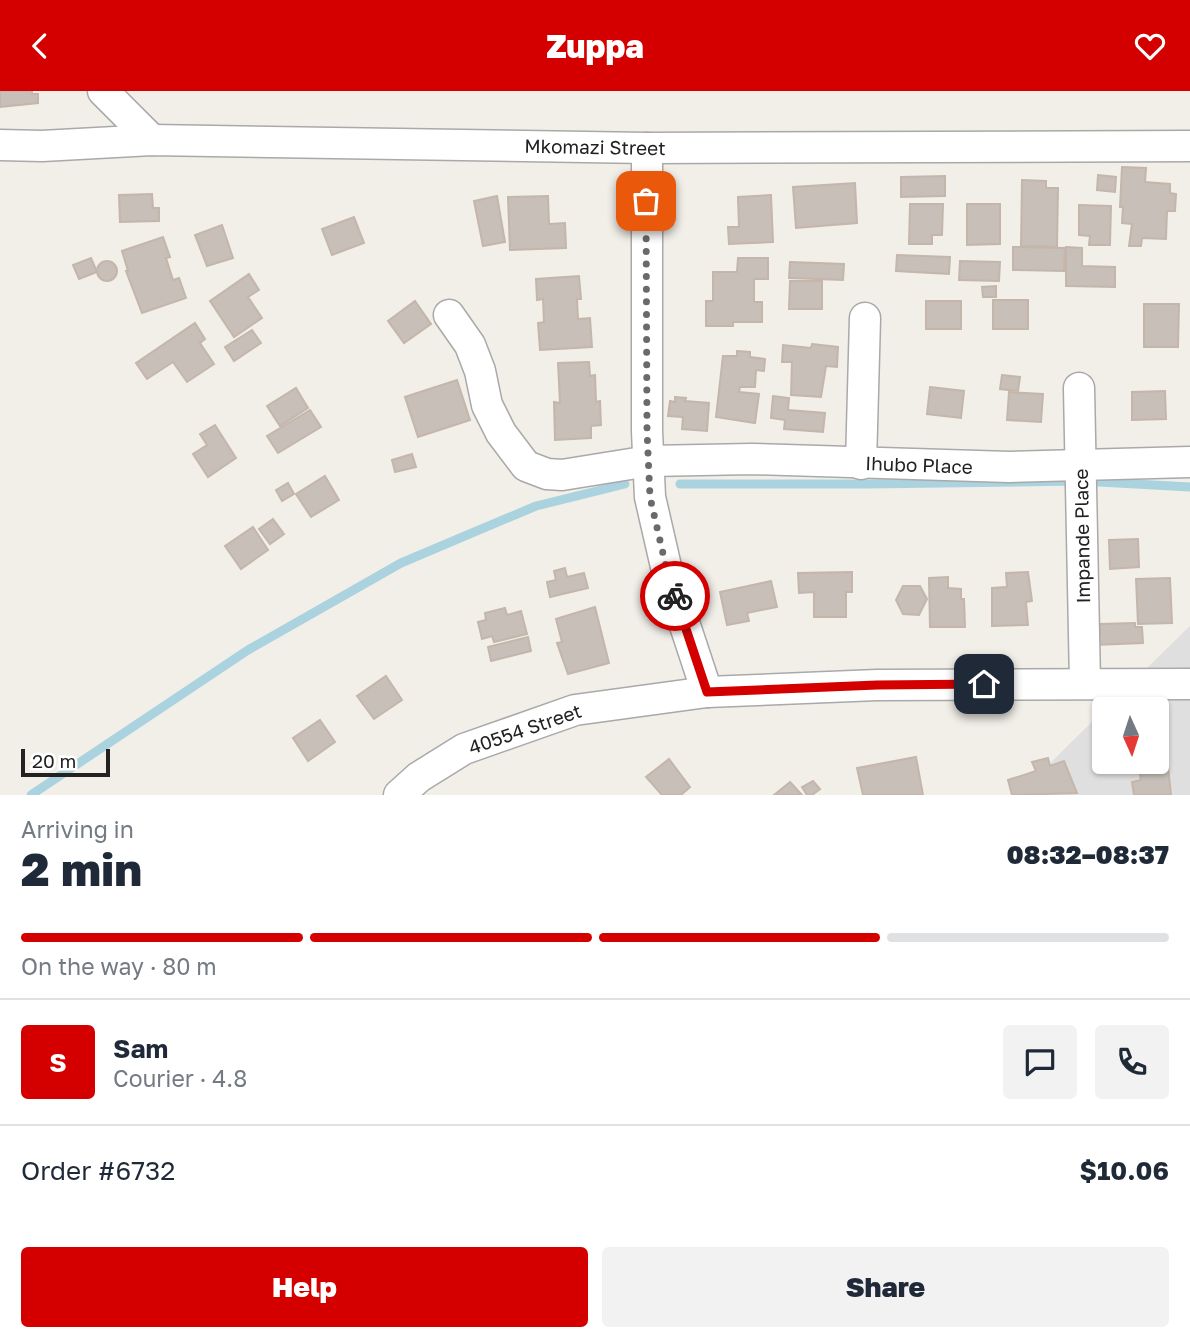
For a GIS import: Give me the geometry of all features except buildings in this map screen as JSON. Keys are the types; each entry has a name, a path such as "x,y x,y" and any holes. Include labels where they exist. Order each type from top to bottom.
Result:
{"street":[{"path":"103,91 152,140"},
{"name":"Mkomazi Street","path":"0,145 42,146 152,140 647,148 1190,146"},
{"path":"647,148 650,497 667,571 707,692"},
{"name":"Ihubo Place","path":"449,315 470,345 480,371 487,405 495,422 515,454 535,471 562,475 649,461 752,459 1009,467 1190,462"},
{"path":"861,464 866,318"},
{"name":"Impande Place","path":"1079,388 1085,683"},
{"name":"40554 Street","path":"399,795 419,777 464,749 575,710 707,692 877,685 1190,684"}],"shaded area":[{"path":"1190,626 1190,795 1018,795 1092,722 1092,774 1169,774 1169,697 1117,697"}],"waterway":[{"path":"680,484 1081,481 1190,487"},
{"path":"31,795 248,650 401,563 536,506 625,484"}],"way so far":[{"path":"646,201 647,431 650,497 675,596"}],"route":[{"path":"675,596 707,692 984,684"}]}
